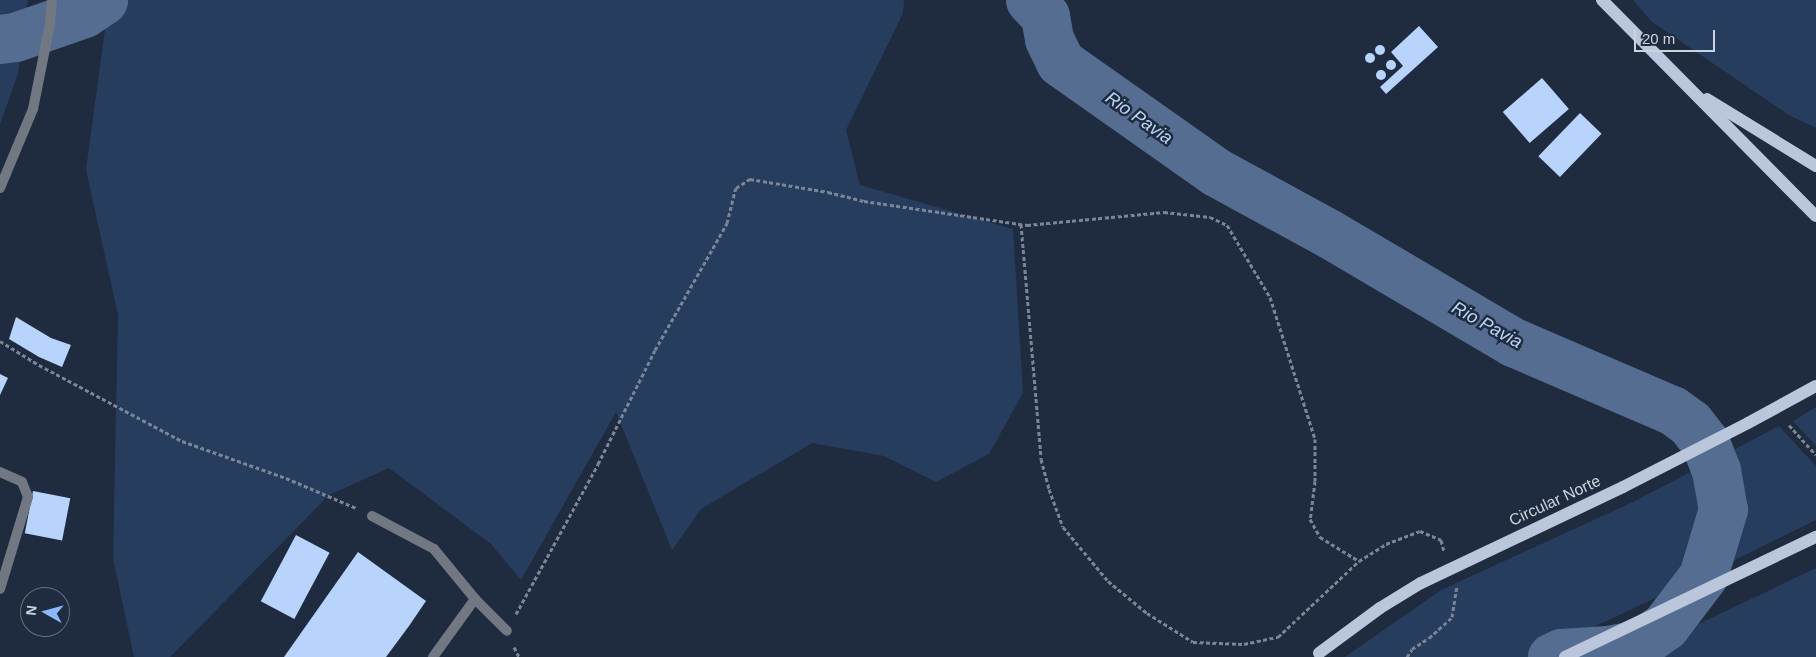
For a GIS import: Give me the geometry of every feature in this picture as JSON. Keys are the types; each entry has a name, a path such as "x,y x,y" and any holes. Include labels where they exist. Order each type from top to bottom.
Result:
{"main road":[{"path":"1602,0 1816,216"},
{"path":"1688,87 1816,166"},
{"name":"Circular Norte","path":"1317,655 1380,608 1422,583 1623,487 1816,386"},
{"path":"1565,657 1816,538"}],"street":[{"path":"0,188 33,109 48,34 52,2"},
{"path":"0,472 22,482 28,497 0,590"},
{"path":"372,516 434,549 475,599 507,631"},
{"path":"433,657 475,599"}],"path":[{"path":"507,631 598,464 654,350 727,223 736,188 750,179 864,201 1021,224 1164,212 1210,217 1227,225 1270,297 1315,438 1315,481 1310,519 1320,537 1359,561"},
{"path":"1021,224 1041,459 1049,489 1064,527 1108,581 1147,613 1193,642 1244,644 1278,637 1359,561 1386,544 1420,531 1441,540 1446,557"},
{"path":"0,340 39,365 182,441 286,478 372,516"},
{"path":"1789,425 1816,456"},
{"path":"1406,657 1412,649 1429,638 1452,617 1458,590 1455,582"}],"shaded area":[{"path":"0,0 28,0 18,74 0,124"},
{"path":"109,0 904,0 903,13 846,130 860,185 1013,229 1023,393 989,454 936,482 884,456 812,443 701,509 672,550 616,412 521,580 491,544 389,468 329,495 170,657 134,657 113,558 118,315 86,170"},
{"path":"1633,0 1816,0 1816,128 1789,115 1652,22"},
{"path":"1816,407 1816,446 1793,421"},
{"path":"1779,426 1816,466 1816,520 1703,576 1529,657 1345,657 1441,590 1631,503"},
{"path":"1816,568 1816,657 1629,657"}],"building":[{"path":"1419,26 1438,47 1386,94 1380,87 1403,66 1391,52"},
{"path":"1378,45 1382,45 1385,50 1384,54 1378,55 1375,52 1375,48"},
{"path":"1368,53 1372,53 1375,58 1374,62 1368,63 1365,60 1365,56"},
{"path":"1389,60 1393,60 1396,65 1395,69 1389,70 1386,67 1386,63"},
{"path":"1379,70 1383,70 1386,75 1385,79 1379,80 1376,77 1376,73"},
{"path":"1542,78 1569,109 1530,143 1503,112"},
{"path":"1580,113 1602,134 1560,177 1538,156"},
{"path":"16,317 51,338 71,345 62,367 39,357 9,339"},
{"path":"0,374 8,378 0,395"},
{"path":"33,491 70,498 62,540 25,533"},
{"path":"296,535 330,553 294,619 261,601"},
{"path":"358,552 426,601 409,626 386,657 284,657"}],"waterway":[{"name":"Rio Pavia","path":"0,39 15,37 84,13 103,0"},
{"name":"Rio Pavia","path":"1030,0 1045,16 1049,39 1060,62 1216,172 1328,233 1513,342 1672,410 1690,423 1705,442 1716,470 1723,509 1703,576 1665,626 1639,644 1608,650 1561,653 1552,657"}]}
